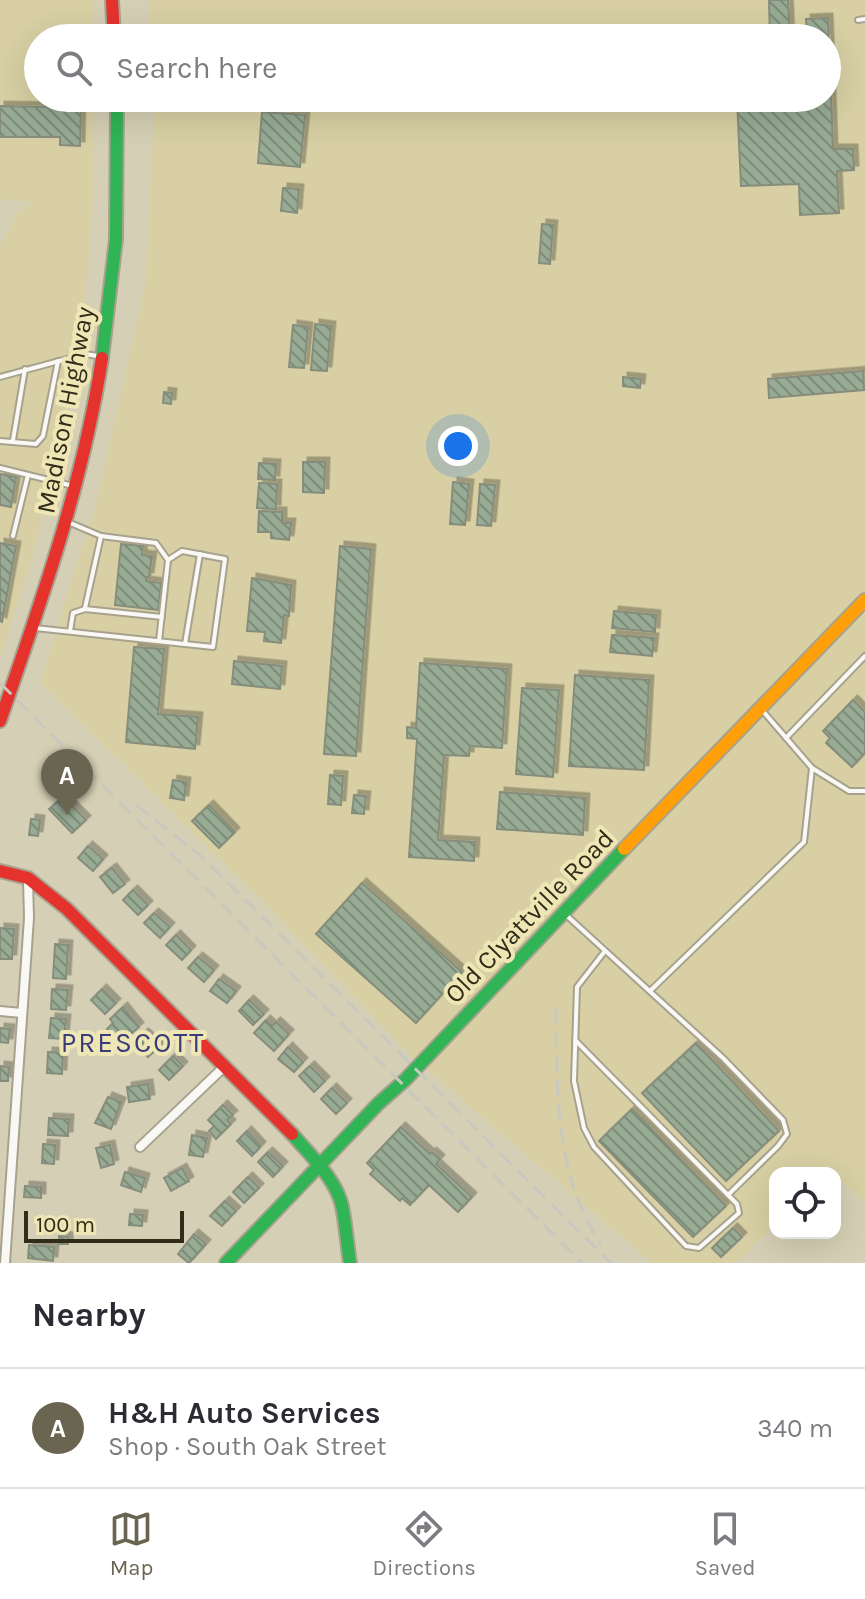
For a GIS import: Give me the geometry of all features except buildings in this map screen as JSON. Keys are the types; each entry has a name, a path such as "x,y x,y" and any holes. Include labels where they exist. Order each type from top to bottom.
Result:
{"main road":[{"path":"112,0 113,24"},
{"name":"Madison Highway","path":"0,721 76,487 101,357 111,285 116,213 117,112"},
{"name":"Old Clyattville Road","path":"226,1263 865,600"},
{"path":"1,873 28,878 67,909 276,1116 337,1192 342,1205 350,1263"}],"street":[{"path":"5,1263 29,918 28,878"},
{"path":"0,1011 22,1013"},
{"path":"140,1147 225,1066"},
{"path":"0,1151 13,1153"}],"lane":[{"path":"858,20 865,19"},
{"path":"0,377 85,354 101,357"},
{"path":"0,441 36,444 43,436 58,361"},
{"path":"13,440 25,369"},
{"path":"0,468 76,487"},
{"path":"13,536 28,475"},
{"path":"66,522 101,536 156,543 168,560 159,641"},
{"path":"85,609 101,536"},
{"path":"32,627 213,647 225,559 182,551 168,560"},
{"path":"185,644 200,554"},
{"path":"70,631 73,613 85,609 162,617"},
{"path":"786,738 865,656"},
{"path":"760,708 812,768 849,791 865,791"},
{"path":"650,991 804,842 812,768"},
{"path":"563,912 723,1058 783,1120 787,1134 728,1195"},
{"path":"574,1039 737,1204 739,1213 699,1248 686,1246 594,1147 584,1128 574,1081 574,1039 577,987 605,951"}],"shaded area":[{"path":"0,0 93,0 94,24 24,24 24,112 94,112 93,205 82,330 63,429 32,559 0,657 0,246 17,214 30,202 0,199"},
{"path":"149,0 865,0 865,1202 841,1182 841,1167 769,1167 769,1230 737,1263 652,1263 412,1057 268,907 40,682 95,508 145,286 154,112 841,112 841,24 150,24"}],"railway":[{"path":"0,683 582,1263"},
{"path":"136,805 201,856 611,1263"},
{"path":"556,1008 558,1100 566,1160 574,1189 601,1244"}],"traffic: fast":[{"path":"102,358 116,239 117,112"},
{"path":"226,1263 624,849"},
{"path":"292,1134 322,1168 339,1196 350,1263"}],"traffic: slow":[{"path":"624,849 865,600"}],"traffic: jam":[{"path":"112,0 113,24"},
{"path":"0,721 72,497 102,358"},
{"path":"0,871 28,878 67,909 292,1134"}],"place":[{"name":"H&H Auto Services","path":"67,815"}],"district":[{"name":"PRESCOTT","path":"133,1042"}]}
